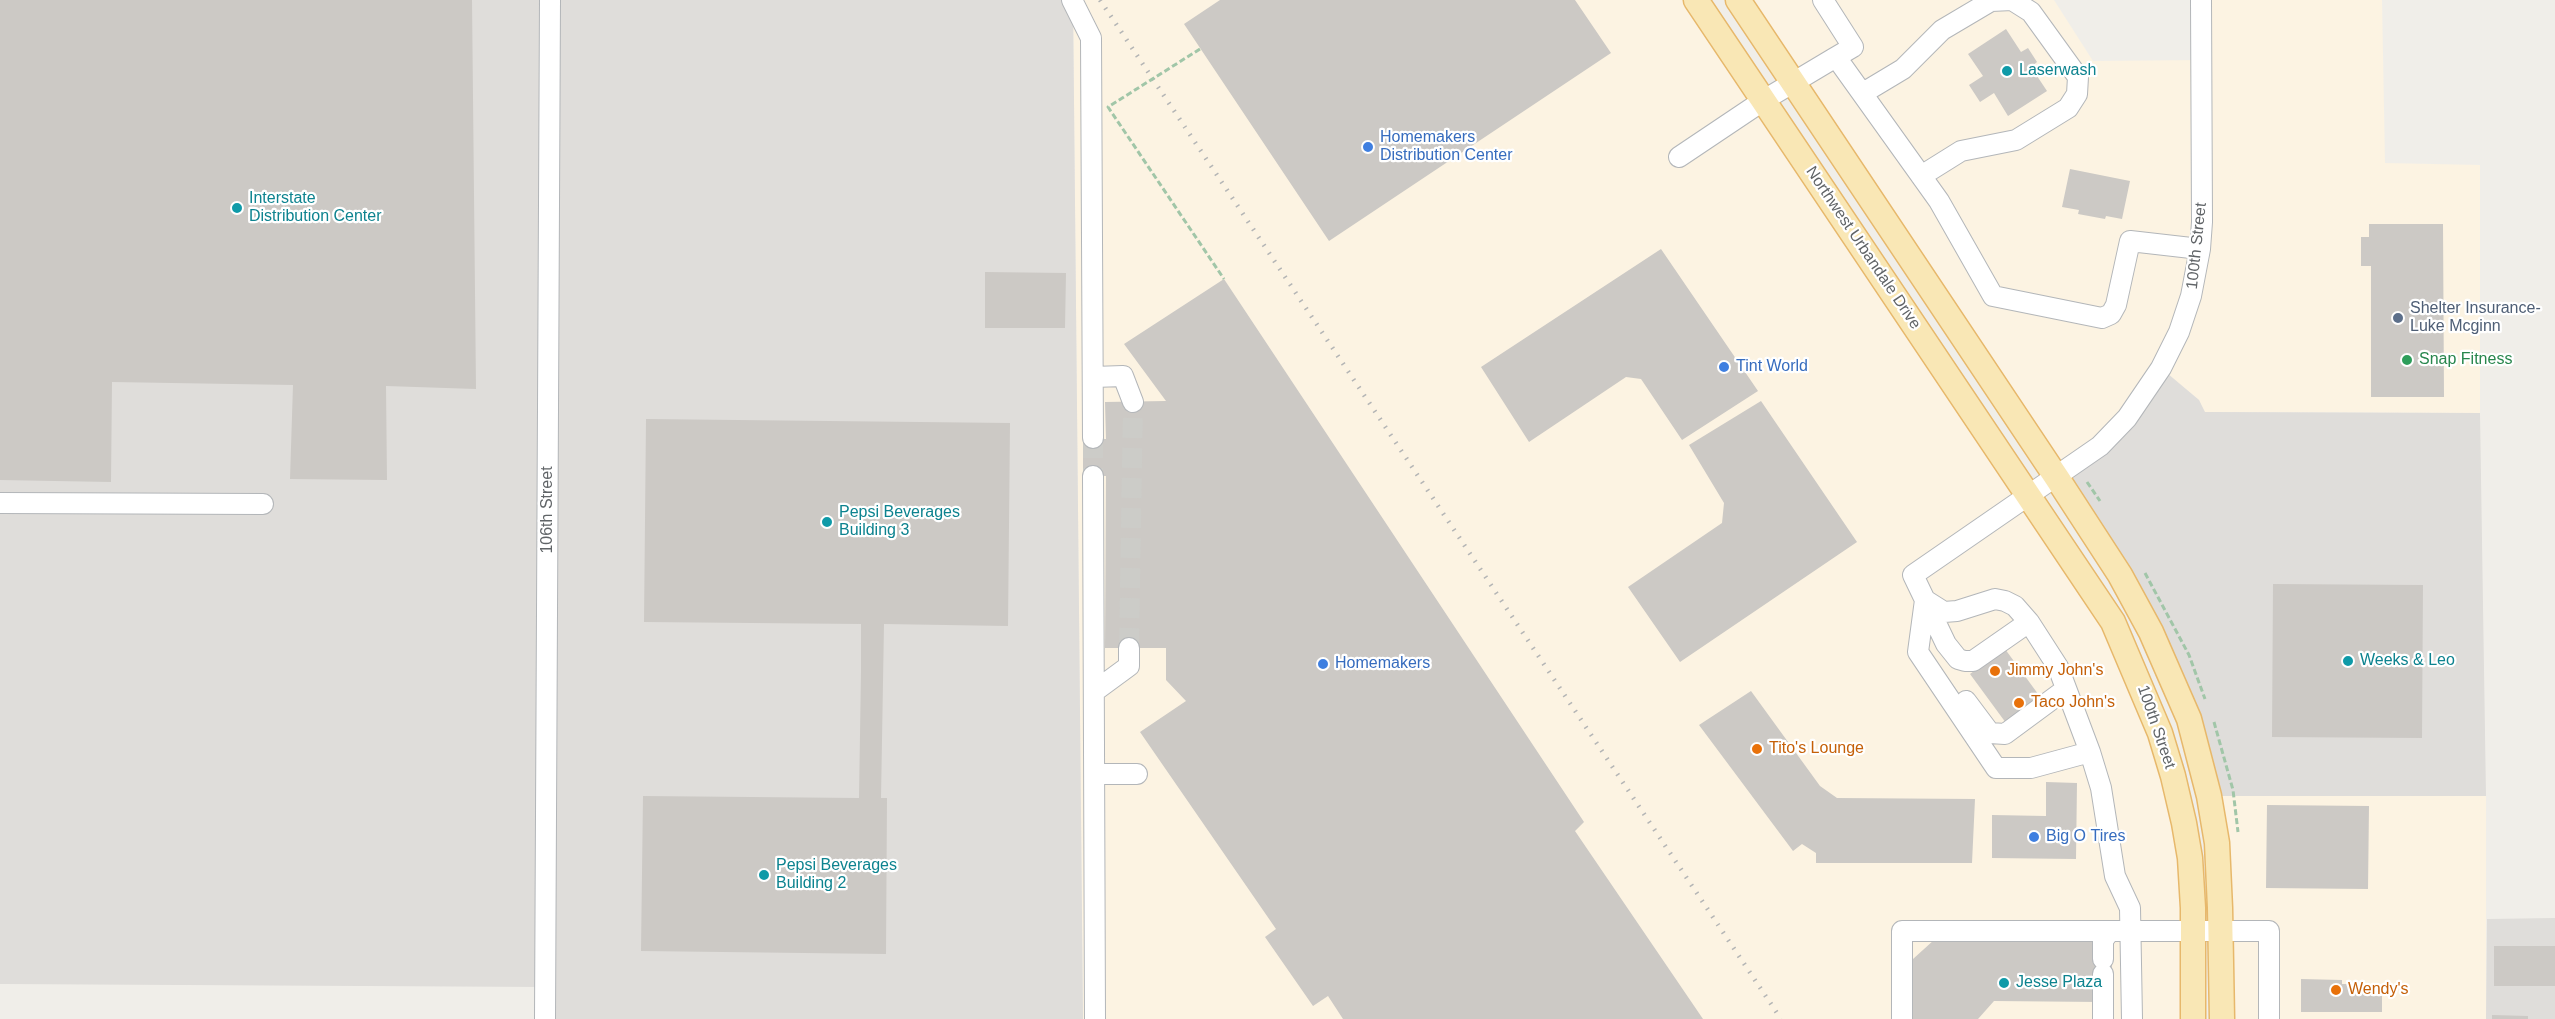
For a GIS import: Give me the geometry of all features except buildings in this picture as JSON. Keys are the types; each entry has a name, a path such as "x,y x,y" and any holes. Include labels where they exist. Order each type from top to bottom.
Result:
{"main road":[{"name":"Northwest Urbandale Drive","path":"1696,0 2030,496"},
{"name":"Northwest Urbandale Drive","path":"1738,0 2057,477"},
{"name":"100th Street","path":"2057,477 2120,575 2151,632 2189,719 2209,796 2217,843 2222,1019"},
{"name":"100th Street","path":"2030,496 2113,622 2146,696 2173,776 2190,858 2193,1019"}],"street":[{"name":"106th Street","path":"545,1019 550,0"},
{"path":"1072,0 1091,38 1093,438"},
{"path":"1679,157 1764,100 1853,47 1823,0"},
{"path":"1863,93 1903,69 1942,30 1991,1 2012,0 2031,12 2078,77 2078,94 2068,108 2016,140 1961,152 1922,176"},
{"name":"100th Street","path":"2030,496 2106,439 2140,400 2162,368 2179,332 2191,296 2200,249 2202,222 2201,0"},
{"path":"1836,57 1939,201 1993,296 2102,318 2111,314 2116,305 2130,241 2200,249"},
{"path":"1094,377 1123,376 1133,402"},
{"path":"1093,476 1095,1019"},
{"path":"2029,622 1973,660 1958,659 1946,644 1913,575 2030,496"},
{"path":"0,503 263,504"},
{"path":"1925,600 1944,612 1957,611 1995,599 2006,601 2015,606 2029,622 2058,667 2101,788 2115,876 2130,908 2120,931 2132,1019"},
{"path":"1925,600 1918,652 1996,768 2031,768 2090,752"},
{"path":"1920,642 1990,733 2005,734 2066,688"},
{"path":"1095,691 1129,666 1129,648"},
{"path":"1095,774 1137,774"},
{"path":"1902,1019 1902,931 2270,931 2269,1019"},
{"path":"2103,1019 2103,940 2120,931"}],"path":[{"path":"1200,49 1108,107 1224,279"}],"shaded area":[{"path":"0,0 1073,0 1083,1019 545,1019 545,987 0,984"},
{"path":"1073,0 1696,0 2089,584 2173,776 2193,1019 1083,1019"},
{"path":"1738,0 2054,0 2093,61 2201,60 2201,0 2382,0 2385,163 2480,165 2480,413 2204,412 2199,400 2161,369 2057,478"},
{"path":"2161,368 2199,400 2205,412 2480,413 2486,796 2209,796 2189,719 2057,478"},
{"path":"2209,796 2486,796 2486,1019 2222,1019"},
{"path":"2555,918 2555,1019 2486,1019 2487,919"}],"tunnel":[{"path":"1129,648 1133,402"},
{"path":"1093,438 1093,476"}],"railway":[{"path":"1100,0 1781,1019"}],"place":[{"name":"Laserwash","path":"2007,71"},
{"name":"Homemakers Distribution Center","path":"1368,147"},
{"name":"Interstate Distribution Center","path":"237,208"},
{"name":"Shelter Insurance- Luke Mcginn","path":"2398,318"},
{"name":"Snap Fitness","path":"2407,360"},
{"name":"Tint World","path":"1724,367"},
{"name":"Pepsi Beverages Building 3","path":"827,522"},
{"name":"Weeks & Leo","path":"2348,661"},
{"name":"Homemakers","path":"1323,664"},
{"name":"Jimmy John's","path":"1995,671"},
{"name":"Taco John's","path":"2019,703"},
{"name":"Tito's Lounge","path":"1757,749"},
{"name":"Big O Tires","path":"2034,837"},
{"name":"Pepsi Beverages Building 2","path":"764,875"},
{"name":"Jesse Plaza","path":"2004,983"},
{"name":"Wendy's","path":"2336,990"}]}
